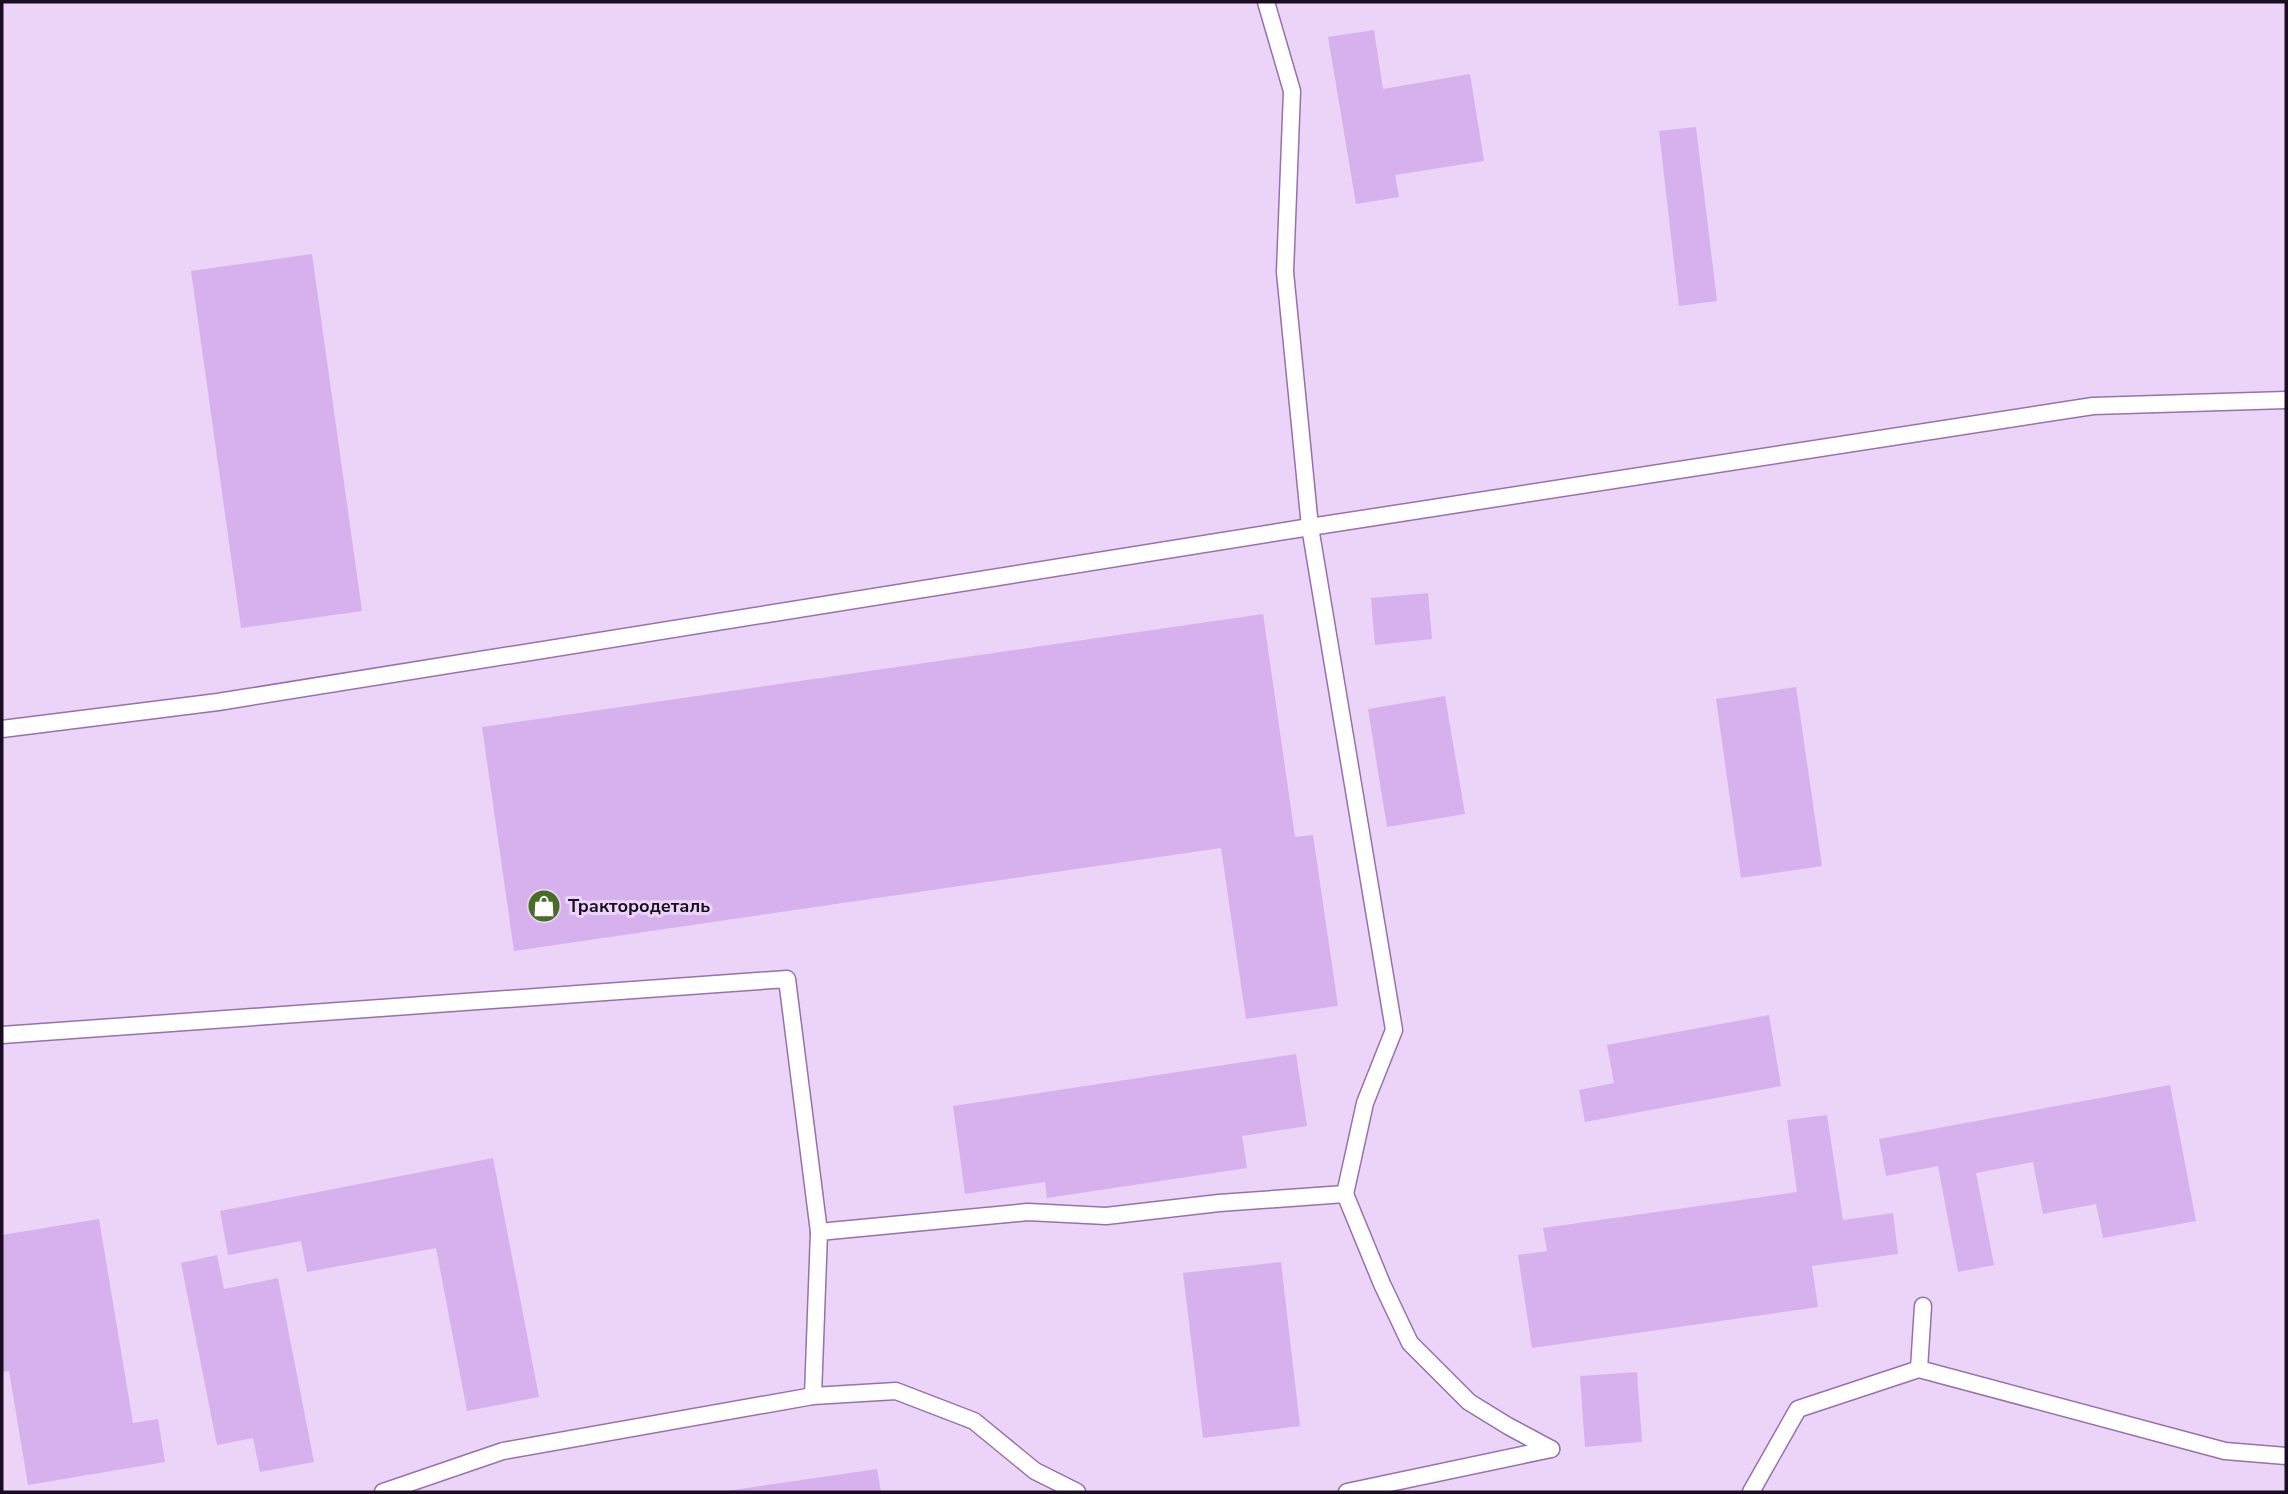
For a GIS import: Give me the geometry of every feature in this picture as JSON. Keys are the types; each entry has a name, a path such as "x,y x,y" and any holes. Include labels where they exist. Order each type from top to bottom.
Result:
{"lane":[{"path":"1266,2 1292,91 1285,272 1310,527 1394,1030 1364,1102 1345,1194 1410,1343 1469,1402 1551,1449 1348,1492"},
{"path":"2,729 231,700 1310,527 2093,406 2286,400"},
{"path":"2,1035 787,979 819,1232 813,1396"},
{"path":"819,1232 1028,1212 1106,1216 1219,1203 1345,1194"},
{"path":"1919,1369 1923,1306"},
{"path":"1751,1492 1798,1409 1919,1369 2225,1451 2286,1456"},
{"path":"383,1492 503,1451 813,1396 896,1391 974,1421 1035,1471 1077,1492"}],"building":[{"path":"1374,30 1383,89 1470,74 1484,161 1395,175 1399,197 1356,204 1328,37"},
{"path":"1696,127 1717,301 1679,306 1659,131"},
{"path":"312,254 362,611 241,628 191,271"},
{"path":"1428,593 1432,639 1375,645 1371,598"},
{"path":"1263,614 1295,837 1313,835 1338,1006 1246,1019 1221,848 514,951 482,727"},
{"path":"1796,687 1822,866 1741,878 1716,699"},
{"path":"1445,696 1465,814 1387,827 1368,709"},
{"path":"1769,1015 1781,1086 1585,1122 1579,1090 1614,1083 1607,1045"},
{"path":"1296,1054 1307,1126 1242,1136 1247,1168 1047,1198 1045,1182 965,1194 953,1106"},
{"path":"2170,1085 2196,1221 2103,1238 2096,1204 2043,1214 2033,1162 1976,1173 1994,1265 1958,1272 1938,1166 1886,1176 1879,1139"},
{"path":"1827,1115 1843,1220 1893,1213 1898,1254 1812,1266 1818,1307 1532,1348 1518,1255 1547,1251 1543,1228 1797,1192 1787,1120"},
{"path":"493,1158 539,1397 467,1411 436,1248 307,1272 301,1241 228,1255 220,1211"},
{"path":"99,1219 133,1423 158,1419 165,1462 28,1485 9,1371 2,1372 2,1235"},
{"path":"217,1255 224,1289 278,1278 314,1462 260,1472 253,1438 217,1445 181,1263"},
{"path":"1281,1262 1300,1426 1203,1438 1183,1273"},
{"path":"1637,1372 1642,1442 1585,1447 1580,1376"},
{"path":"877,1469 881,1492 727,1492 727,1491"}],"place":[{"name":"Трактородеталь","path":"544,906"}]}
